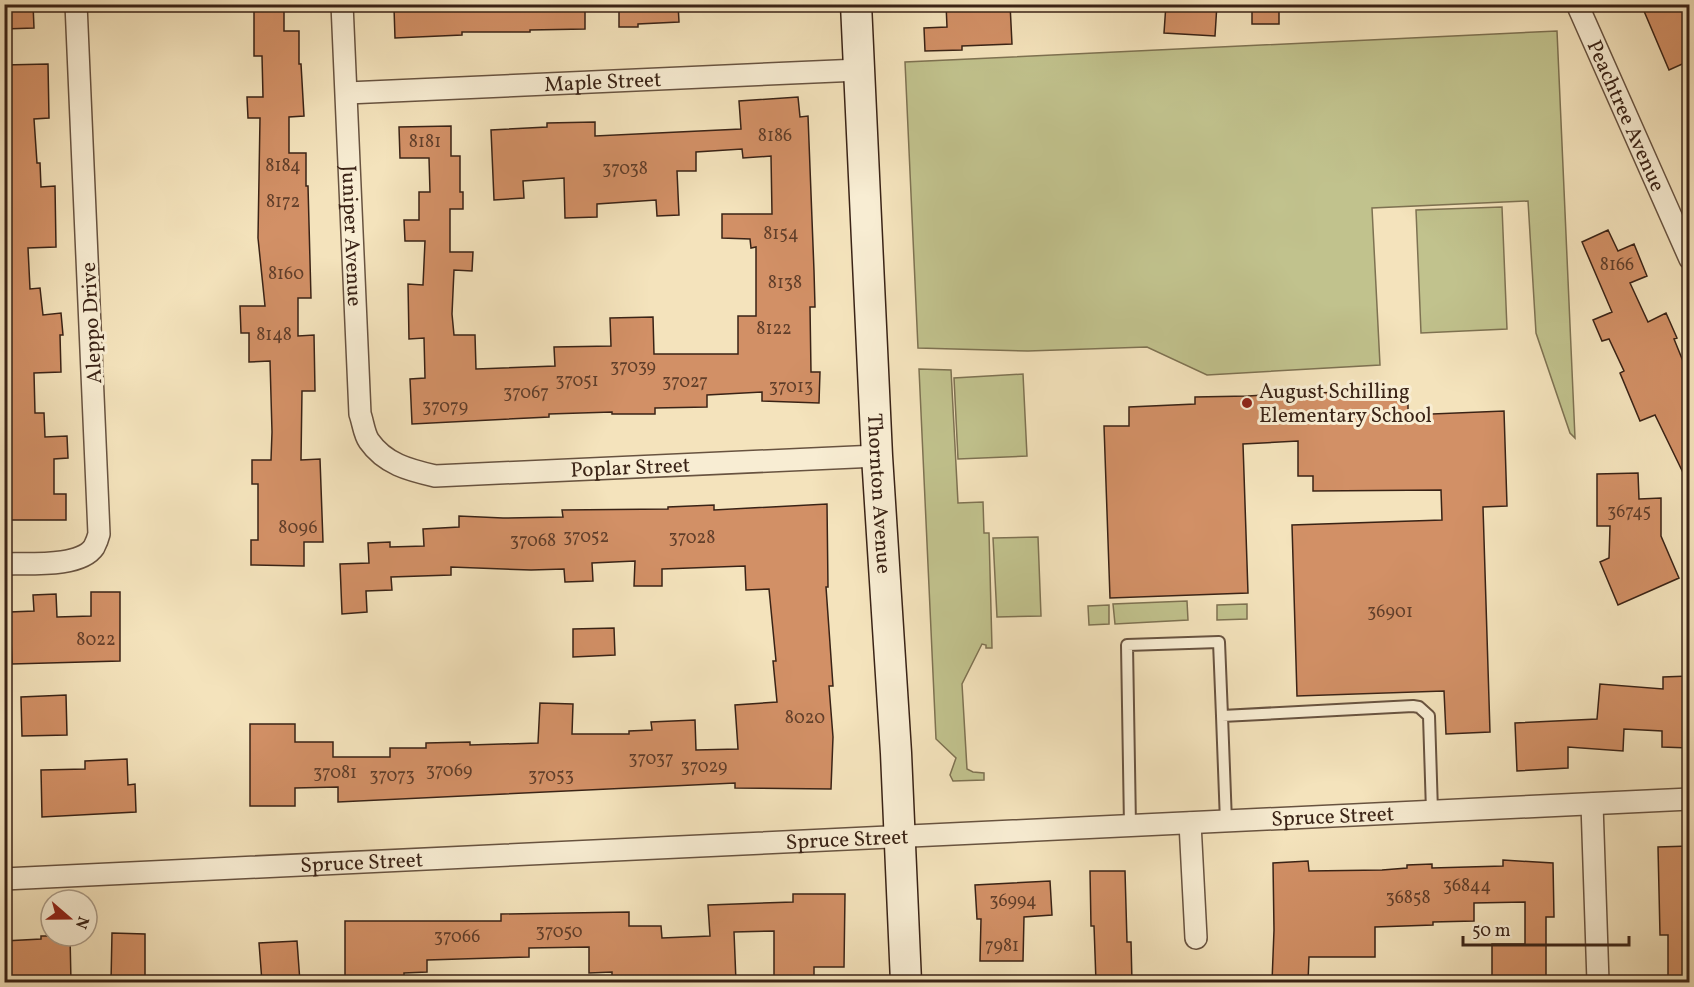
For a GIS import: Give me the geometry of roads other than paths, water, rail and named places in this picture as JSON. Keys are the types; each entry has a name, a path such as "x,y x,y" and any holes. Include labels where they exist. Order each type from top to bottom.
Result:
{"main road":[{"name":"Thornton Avenue","path":"856,4 877,456 900,836 906,982"}],"street":[{"name":"Aleppo Drive","path":"4,564 68,562 80,558 93,548 99,534 76,4"},
{"name":"Juniper Avenue","path":"342,4 360,414 368,440 386,459"},
{"name":"Peachtree Avenue","path":"1576,4 1689,259"},
{"name":"Maple Street","path":"347,93 859,70"},
{"name":"Poplar Street","path":"386,459 410,471 435,476 877,456"},
{"name":"Spruce Street","path":"4,879 1689,799"},
{"path":"1592,804 1598,982"},
{"path":"1190,823 1196,938"}],"lane":[{"path":"1131,826 1127,645 1219,642 1226,822"},
{"path":"1222,716 1419,707 1429,716 1432,811"}],"place":[{"name":"August Schilling Elementary School","path":"1247,403"}]}
